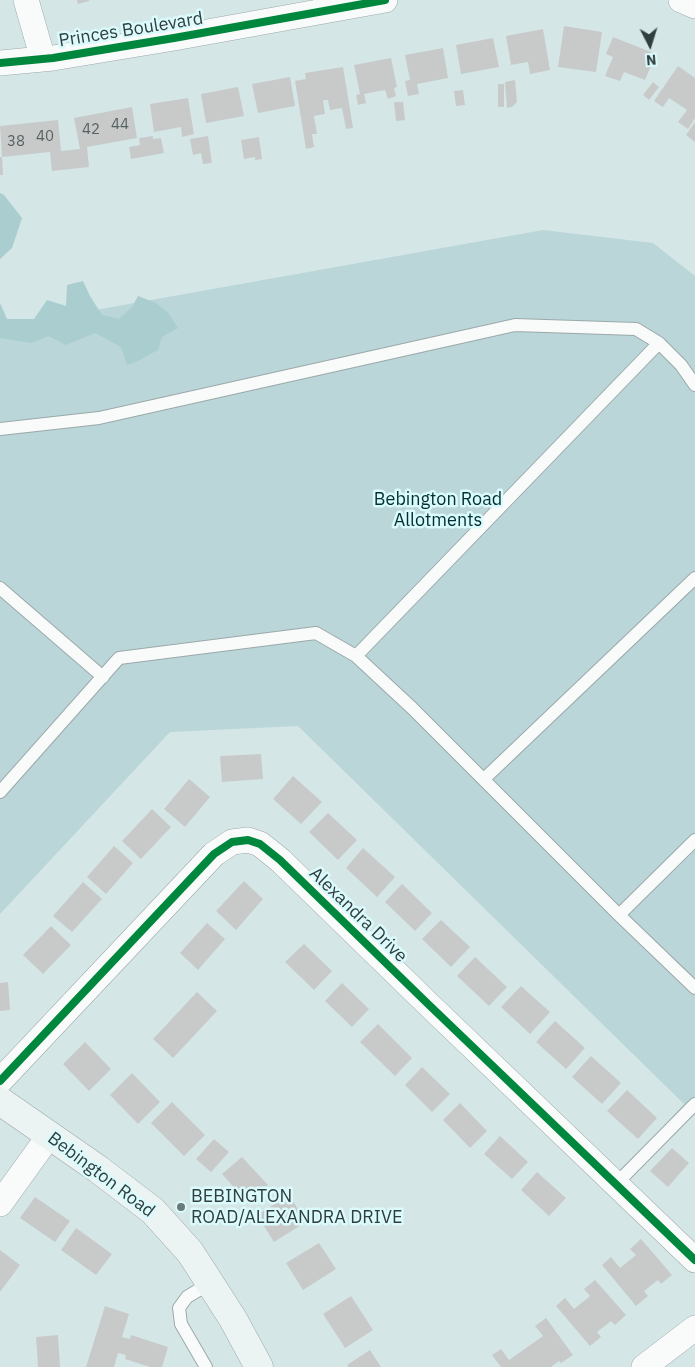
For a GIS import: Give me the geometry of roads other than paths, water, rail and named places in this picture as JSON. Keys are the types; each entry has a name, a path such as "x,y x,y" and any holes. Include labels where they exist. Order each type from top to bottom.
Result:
{"main road":[{"name":"Bebington Road","path":"0,1101 153,1211 190,1252 233,1319 259,1367"}],"street":[{"path":"26,0 43,59"},
{"name":"Princes Boulevard","path":"0,62 43,59 174,38 308,7 385,0"},
{"path":"681,0 695,6"},
{"name":"Alexandra Drive","path":"0,1081 214,854 232,842 248,840 260,844 280,860 695,1260"},
{"path":"0,1204 49,1136"},
{"path":"644,1367 695,1328"}],"lane":[{"path":"0,429 98,418 514,325 636,329 659,343 681,365 695,385"},
{"path":"356,656 659,343"},
{"path":"484,779 695,578"},
{"path":"0,588 103,677"},
{"path":"0,792 119,658 316,633 356,656 412,708 619,915 695,988"},
{"path":"619,915 695,840"},
{"path":"616,1184 695,1104"},
{"path":"206,1367 181,1324 179,1308 187,1297 210,1283"}],"place":[{"name":"BEBINGTON ROAD/ALEXANDRA DRIVE","path":"181,1207"}],"park label":[{"name":"Bebington Road Allotments","path":"438,510"}]}
